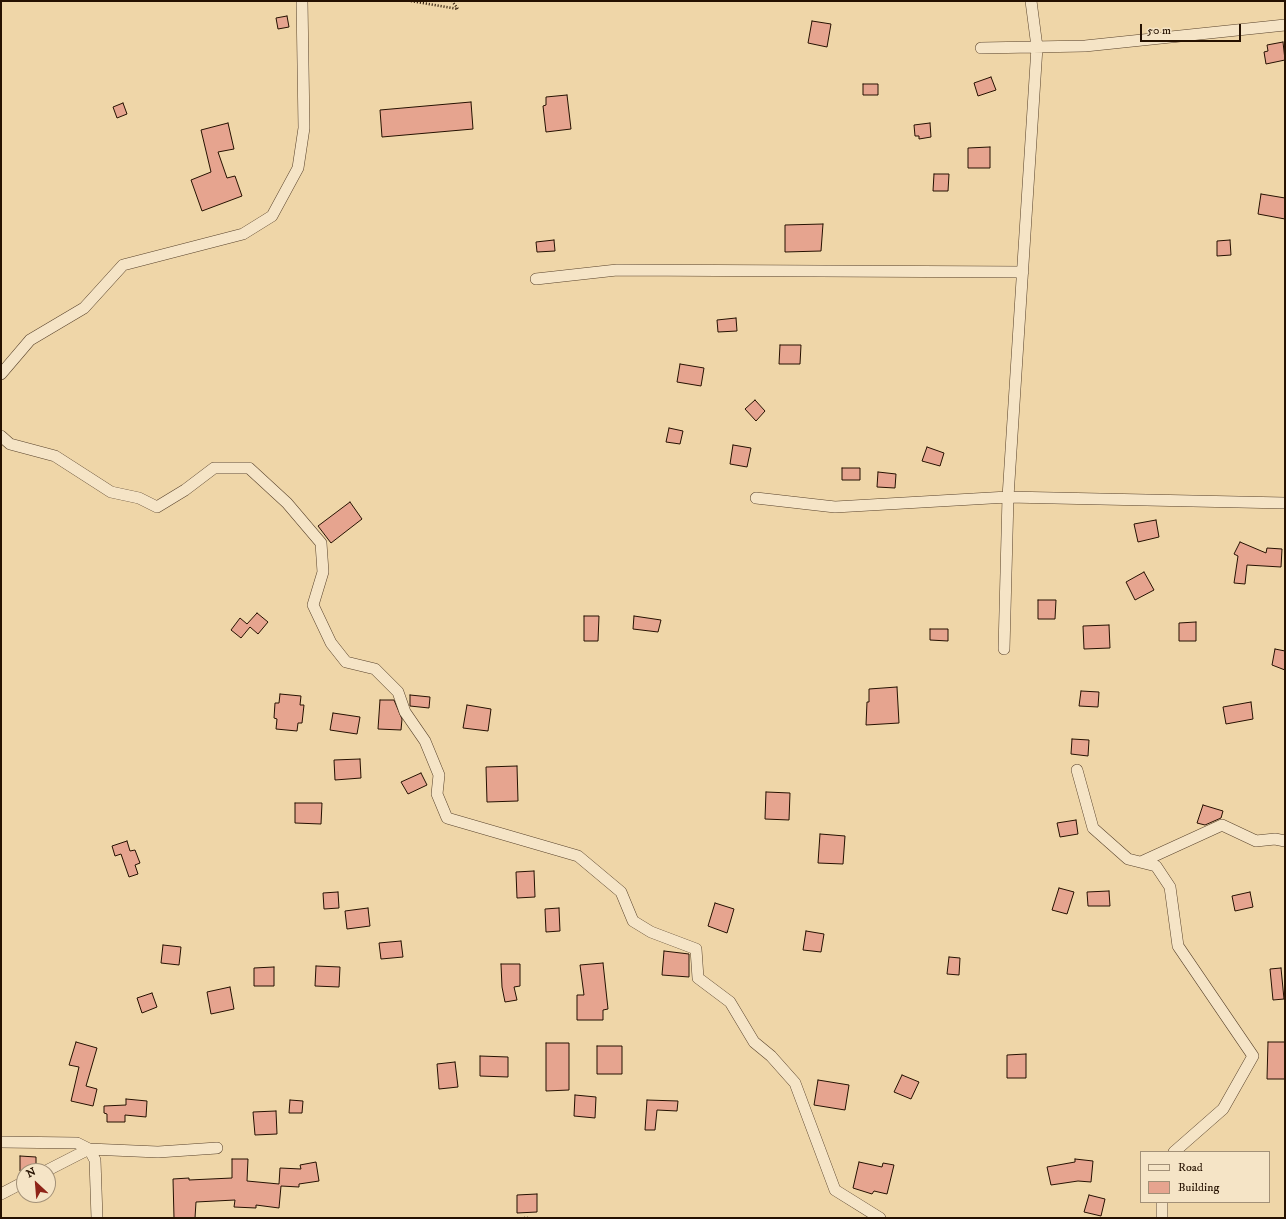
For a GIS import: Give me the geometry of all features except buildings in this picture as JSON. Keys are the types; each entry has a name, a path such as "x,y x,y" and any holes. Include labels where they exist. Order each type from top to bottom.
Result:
{"street":[{"path":"1,374 30,340 84,308 124,265 243,234 272,216 298,168 303,135 302,1"},
{"path":"1004,649 1008,497 1037,47 1031,1"},
{"path":"982,48 1085,46 1285,25"},
{"path":"536,279 617,270 1023,272"},
{"path":"1,436 10,444 55,456 111,492 139,498 157,507 185,490 214,468 249,468 287,503 321,543 323,572 313,605 331,643 346,662 376,669 398,692 405,712 425,741 439,775 437,794 447,818 578,856 622,892 632,921 651,932 696,949 698,978 730,1002 754,1042 771,1056 795,1083 834,1190 880,1218"},
{"path":"756,498 835,507 1008,497 1285,503"},
{"path":"1077,770 1093,828 1128,859 1156,866 1170,886 1178,946 1253,1056 1223,1109 1175,1151"},
{"path":"1141,862 1222,825 1256,841 1275,839 1285,842"},
{"path":"1,1142 77,1142 89,1149 158,1152 217,1148"},
{"path":"56,1166 89,1149"},
{"path":"89,1149 95,1160 96,1218"},
{"path":"1,1194 16,1186"},
{"path":"1162,1203 1162,1218"}],"path":[{"path":"411,1 458,9 452,1"},
{"path":"524,1218 529,1218"}]}
